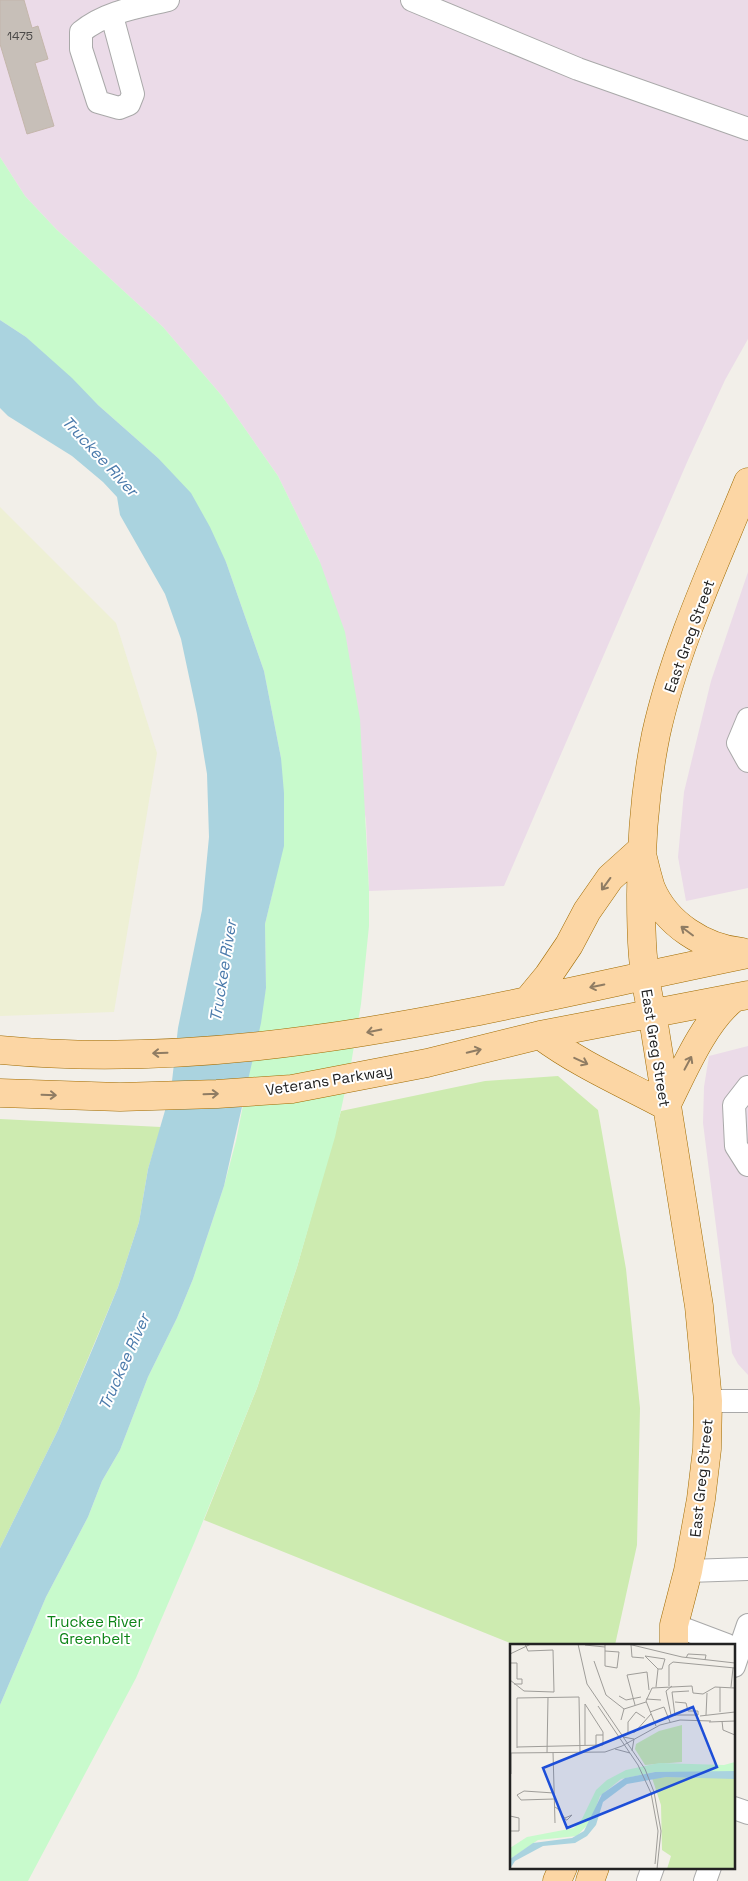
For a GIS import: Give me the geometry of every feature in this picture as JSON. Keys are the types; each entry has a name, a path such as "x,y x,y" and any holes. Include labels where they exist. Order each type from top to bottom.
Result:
{"main road":[{"name":"East Greg Street","path":"668,1638 688,1571 701,1499 707,1449 708,1401 699,1306 652,1012 644,975 641,934 641,850 648,776 671,681 748,482"},
{"path":"529,999 548,976 569,944 587,911 610,878 641,850 652,889 674,920 703,942 724,950 748,954"},
{"path":"0,1050 119,1054 212,1052 367,1033 748,954"},
{"path":"540,1035 566,1054 585,1062 600,1072 666,1106 689,1059 720,1008 741,996"},
{"name":"Veterans Parkway","path":"0,1093 120,1096 217,1094 292,1089 427,1062 540,1035 741,996"},
{"path":"557,1881 563,1868"},
{"path":"590,1881 595,1868"}],"street":[{"path":"112,16 168,0"},
{"path":"412,0 435,5 578,68 748,129"},
{"path":"748,719 738,743 748,761"},
{"path":"748,1088 734,1105 736,1146 748,1165"},
{"path":"708,1401 748,1401"},
{"path":"688,1571 748,1569"},
{"path":"737,1652 748,1625"},
{"path":"668,1638 698,1644"},
{"path":"736,1809 748,1813"},
{"path":"648,1881 653,1868"},
{"path":"705,1881 710,1868"}],"shaded area":[{"path":"0,0 748,0 748,339 725,380 688,460 504,886 369,891 366,820 320,562 278,476 222,396 163,327 56,229 25,196 0,157"},
{"path":"748,572 748,888 686,901 678,857 684,792 711,681"},
{"path":"748,1046 748,1375 738,1364 732,1353 703,1123 704,1087 709,1056"}],"green space":[{"name":"Truckee River Greenbelt","path":"0,157 25,196 56,229 163,327 222,396 278,476 320,562 345,632 360,719 369,890 369,926 361,1004 351,1064 335,1137 297,1267 257,1388 195,1541 136,1678 28,1881 0,1881 0,1705 46,1597 88,1517 102,1481 120,1450 148,1377 177,1318 193,1279 224,1186 236,1141 266,988 265,924 276,878 281,758 264,671 226,562 158,458 26,337 0,320"},
{"path":"0,507 116,623 157,753 114,1012 0,1016"},
{"path":"558,1076 598,1110 626,1269 640,1408 637,1545 615,1644 513,1644 204,1520 257,1388 297,1267 341,1111 485,1081"},
{"path":"0,1119 161,1127 148,1169 139,1222 118,1287 58,1430 0,1548"}],"water":[{"name":"Truckee River","path":"0,320 26,337 158,458 191,493 210,527 226,562 264,671 281,758 284,793 284,846 265,924 266,988 261,1023 224,1186 193,1279 177,1318 148,1377 120,1450 102,1481 88,1517 46,1597 0,1705 0,1548 58,1430 118,1287 139,1222 148,1169 171,1090 178,1028 202,910 209,837 207,774 197,714 181,639 165,594 120,515 117,497 103,482 72,456 8,416 0,408"}],"building":[{"path":"0,0 24,0 32,28 38,26 48,59 35,63 54,126 27,134 0,44"}]}
